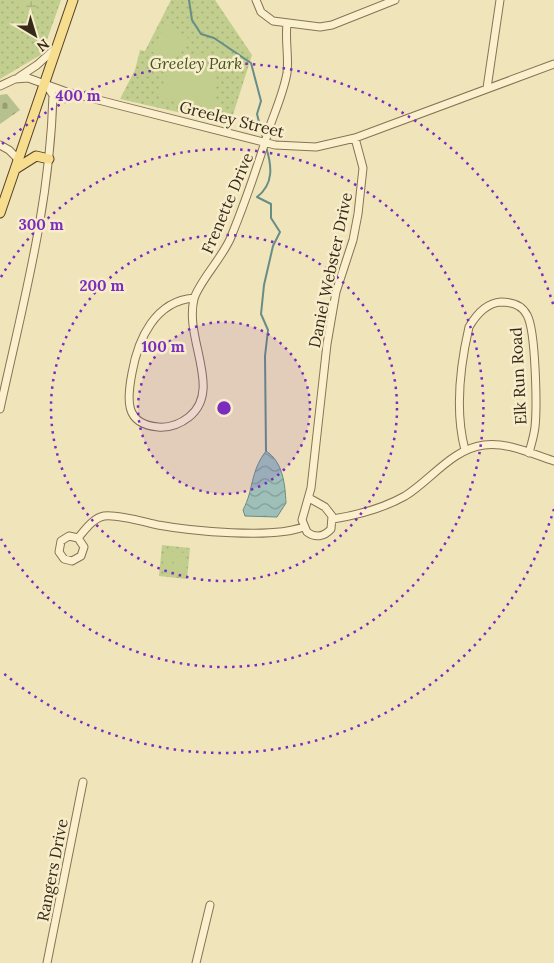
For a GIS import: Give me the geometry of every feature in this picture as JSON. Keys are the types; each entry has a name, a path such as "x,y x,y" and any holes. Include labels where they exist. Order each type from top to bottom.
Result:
{"main road":[{"path":"0,213 73,0"},
{"path":"18,164 36,156 48,159"}],"street":[{"path":"256,0 258,9 266,18 288,24 326,27 395,0"},
{"path":"487,88 500,0"},
{"name":"Frenette Drive","path":"194,298 230,240 265,143 287,72 285,44 288,24"},
{"path":"0,86 37,65 56,48"},
{"name":"Greeley Street","path":"15,79 23,77 67,92 265,143 302,148 324,146 355,138 554,64"},
{"path":"0,409 33,269 44,206 53,95 44,83"},
{"name":"Daniel Webster Drive","path":"303,527 302,516 309,498 322,385 336,292 353,240 358,214 363,168 355,138"},
{"path":"0,145 9,150 18,164"},
{"path":"194,298 193,332 205,382 202,402 194,413 177,424 164,427 144,424 133,416 128,397 134,356 141,338 147,326 167,308 186,299 194,298"},
{"name":"Elk Run Road","path":"465,450 460,429 459,413 469,327 476,315 486,308 497,303 510,302 525,311 531,327 536,409 535,428 529,453"},
{"path":"333,520 367,513 398,499 465,450 490,445 507,447 554,461"},
{"path":"78,538 96,520 108,516 175,528 212,531 282,532 303,527 310,534 323,536 330,529 333,520 325,506 309,498"},
{"name":"Rangers Drive","path":"47,963 83,782"},
{"path":"196,963 210,905"}],"green space":[{"path":"0,0 61,0 42,54 0,79"},
{"path":"15,0 41,0 34,10 23,10"},
{"name":"Greeley Park","path":"171,0 215,0 252,55 230,124 120,99 135,70 140,50 145,51"},
{"path":"166,25 188,37 173,63 151,51"},
{"path":"202,53 217,55 214,107 208,111 159,96 161,88 174,68 187,59"},
{"path":"7,94 20,110 0,124 0,95"},
{"path":"162,545 190,548 187,579 159,576"},
{"path":"165,551 174,552 171,572 162,571"},
{"path":"177,552 186,553 184,574 174,572"}],"water":[{"path":"266,451 280,467 284,481 286,503 277,517 245,516 243,510 257,466"}],"waterway":[{"path":"189,0 192,20 201,34 214,38 251,63 261,101 257,114 263,138"},
{"path":"266,147 270,161 269,180 263,192 257,197 271,204 271,218 280,232 273,246 264,285 261,314 268,330 265,356 266,451"}]}
